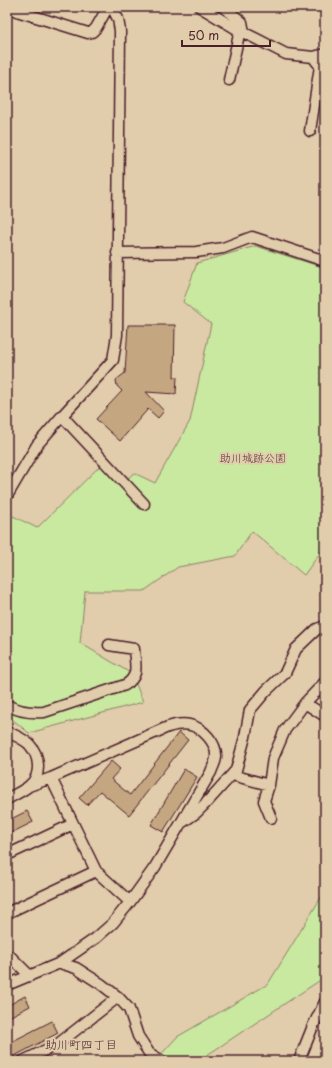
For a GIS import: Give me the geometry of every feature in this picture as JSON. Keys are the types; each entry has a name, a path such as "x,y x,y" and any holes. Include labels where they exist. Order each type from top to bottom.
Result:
{"street":[{"path":"7,8 21,9 88,32 92,32 96,28 108,7"},
{"path":"7,496 37,445 113,360 117,335 120,31 118,19 112,7"},
{"path":"200,7 286,54 313,57 325,54"},
{"path":"223,7 242,22 242,31 229,80"},
{"path":"310,131 320,66 313,57"},
{"path":"117,253 196,252 223,248 252,237 325,262"},
{"path":"62,416 144,504"},
{"path":"180,825 210,800 236,770 245,737 250,710 266,691 285,673 296,649 317,629 325,626"},
{"path":"7,705 11,708 34,713 44,712 125,685 132,681 136,673 134,649 109,645"},
{"path":"271,818 264,801 274,758 285,730 305,703 325,682"},
{"path":"305,703 325,716"},
{"path":"7,799 29,786 52,778 168,727 179,724 190,725 200,730 209,737 214,747 216,758 211,772 155,867 113,923 96,938 60,963 7,985"},
{"path":"7,732 28,744 38,760 38,769 35,779 29,786"},
{"path":"232,775 269,784"},
{"path":"52,778 96,871 130,902"},
{"path":"7,855 73,824"},
{"path":"7,913 96,871"},
{"path":"7,955 11,957 30,976"},
{"path":"60,963 76,968 118,997 129,1009 138,1036 149,1053 162,1061"},
{"path":"23,1061 58,1044 118,997"},
{"path":"299,1061 313,1026 325,1002"}],"green space":[{"name":"助川城跡公園","path":"256,246 325,268 325,546 304,575 252,531 235,556 178,567 144,591 85,591 80,643 132,674 143,702 29,733 7,715 7,525 13,516 37,528 108,458 127,479 134,473 155,483 190,421 211,324 183,302 197,263"},
{"path":"325,891 325,977 198,1061 155,1061 177,1037 268,984"}],"building":[{"path":"128,325 175,325 174,377 177,377 176,394 146,392 164,411 158,418 148,409 120,441 96,419 122,391 117,386 116,380 125,373"},
{"path":"179,732 188,740 129,815 100,791 87,805 79,798 111,761 120,769 111,779 130,795"},
{"path":"184,769 197,777 163,832 151,825"},
{"path":"27,811 33,822 7,835 7,821"},
{"path":"25,996 30,1006 7,1018 7,1006"},
{"path":"52,1021 58,1033 7,1060 7,1044"}],"district":[{"name":"助川町四丁目","path":"81,1045"}]}
